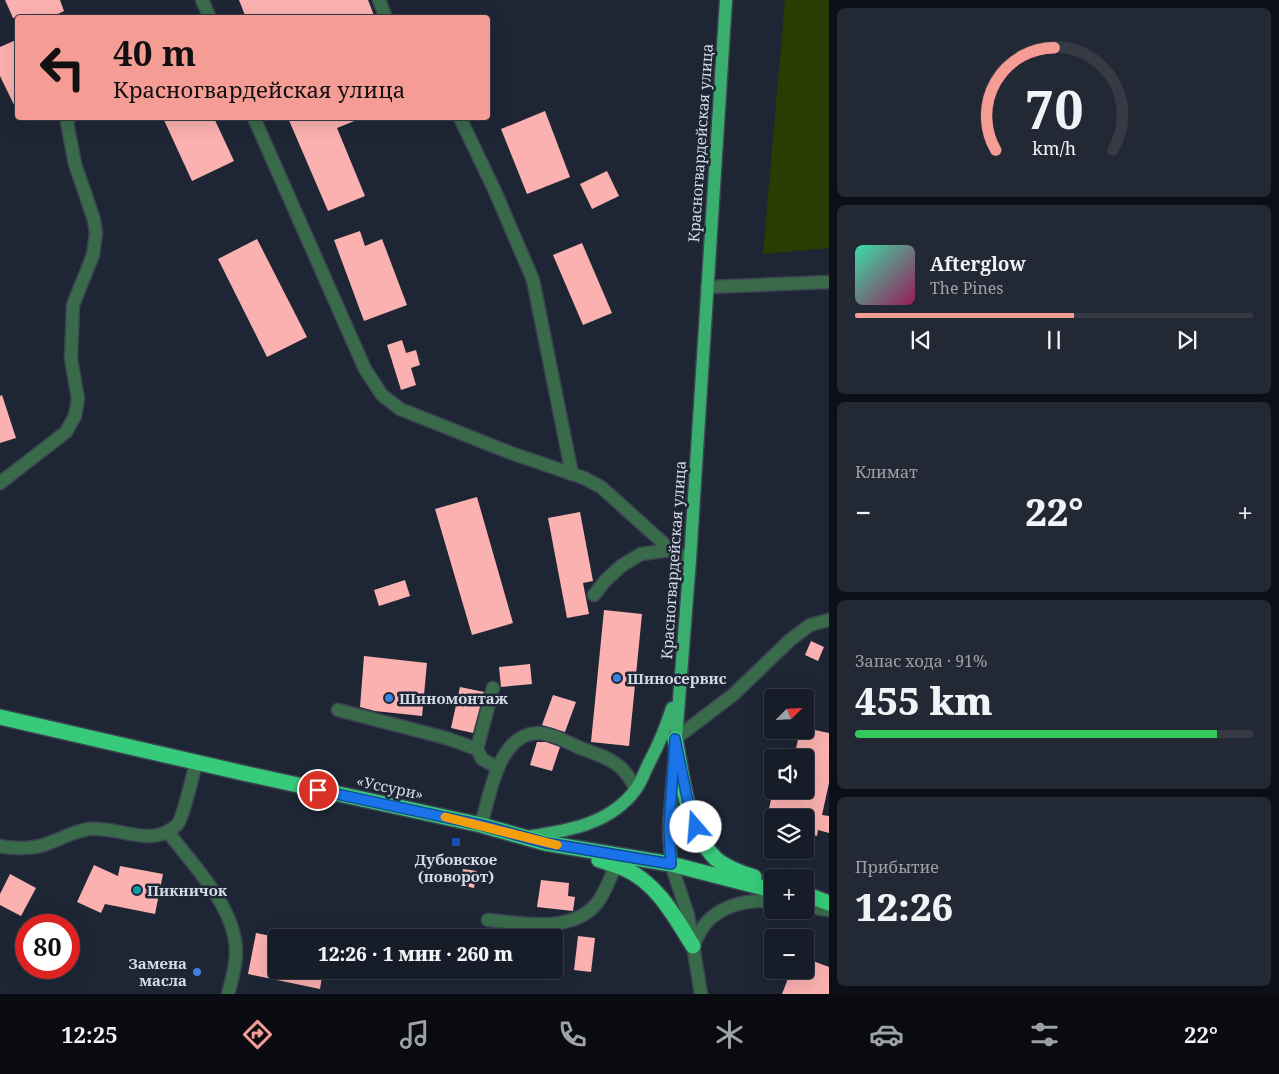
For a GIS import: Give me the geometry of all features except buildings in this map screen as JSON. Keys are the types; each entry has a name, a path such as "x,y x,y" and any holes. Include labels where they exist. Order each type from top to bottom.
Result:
{"highway":[{"name":"«Уссури»","path":"0,717 141,748 196,763 481,825 546,843 671,864 764,888"},
{"path":"675,739 689,807 696,827 706,846 726,866 764,880"},
{"path":"546,843 616,865 637,875 650,885 674,915 693,946"},
{"path":"814,900 828,905"}],"main road":[{"name":"Красногвардейская улица","path":"671,864 669,827 690,560 726,0"},
{"path":"525,837 568,830 606,816 622,805 636,788 666,730 679,687"}],"street":[{"path":"202,0 209,15"},
{"path":"379,0 385,15"},
{"path":"0,483 66,432 75,416 78,399 71,359 72,305 93,254 96,234 94,220 75,164 67,123 68,120"},
{"path":"255,120 365,369 382,394 400,409 511,453 572,474 601,487 671,550 690,560"},
{"path":"461,120 494,189 533,280 572,474"},
{"path":"708,287 829,282"},
{"path":"594,595 621,566 641,554 671,550"},
{"path":"675,739 734,694 790,640 810,625 829,620"},
{"path":"493,688 477,749 482,759 498,768"},
{"path":"338,710 446,738 477,749"},
{"path":"481,825 498,768 508,749 516,741 539,733 562,740 612,761 626,773 636,788"},
{"path":"0,846 32,848 48,844 73,832 89,829 110,829 151,837 168,832 179,823 196,763"},
{"path":"168,832 208,882 234,932 236,952 234,971 228,994"},
{"path":"671,864 688,915 700,994"},
{"path":"488,920 554,924 575,919 586,914 598,902 616,865"},
{"path":"693,946 706,923 718,912 734,905 764,900"},
{"path":"814,906 828,905"}],"green space":[{"path":"785,0 829,0 829,248 763,254"}],"slow traffic":[{"path":"445,817 557,845"}],"place":[{"name":"Шиносервис","path":"617,678"},
{"name":"Шиномонтаж","path":"389,698"},
{"name":"Дубовское (поворот)","path":"456,842"},
{"name":"Пикничок","path":"137,890"},
{"name":"Замена масла","path":"197,972"}],"route":[{"path":"318,790 481,825 546,843 671,864 669,827 675,739 689,807 696,827"}]}
